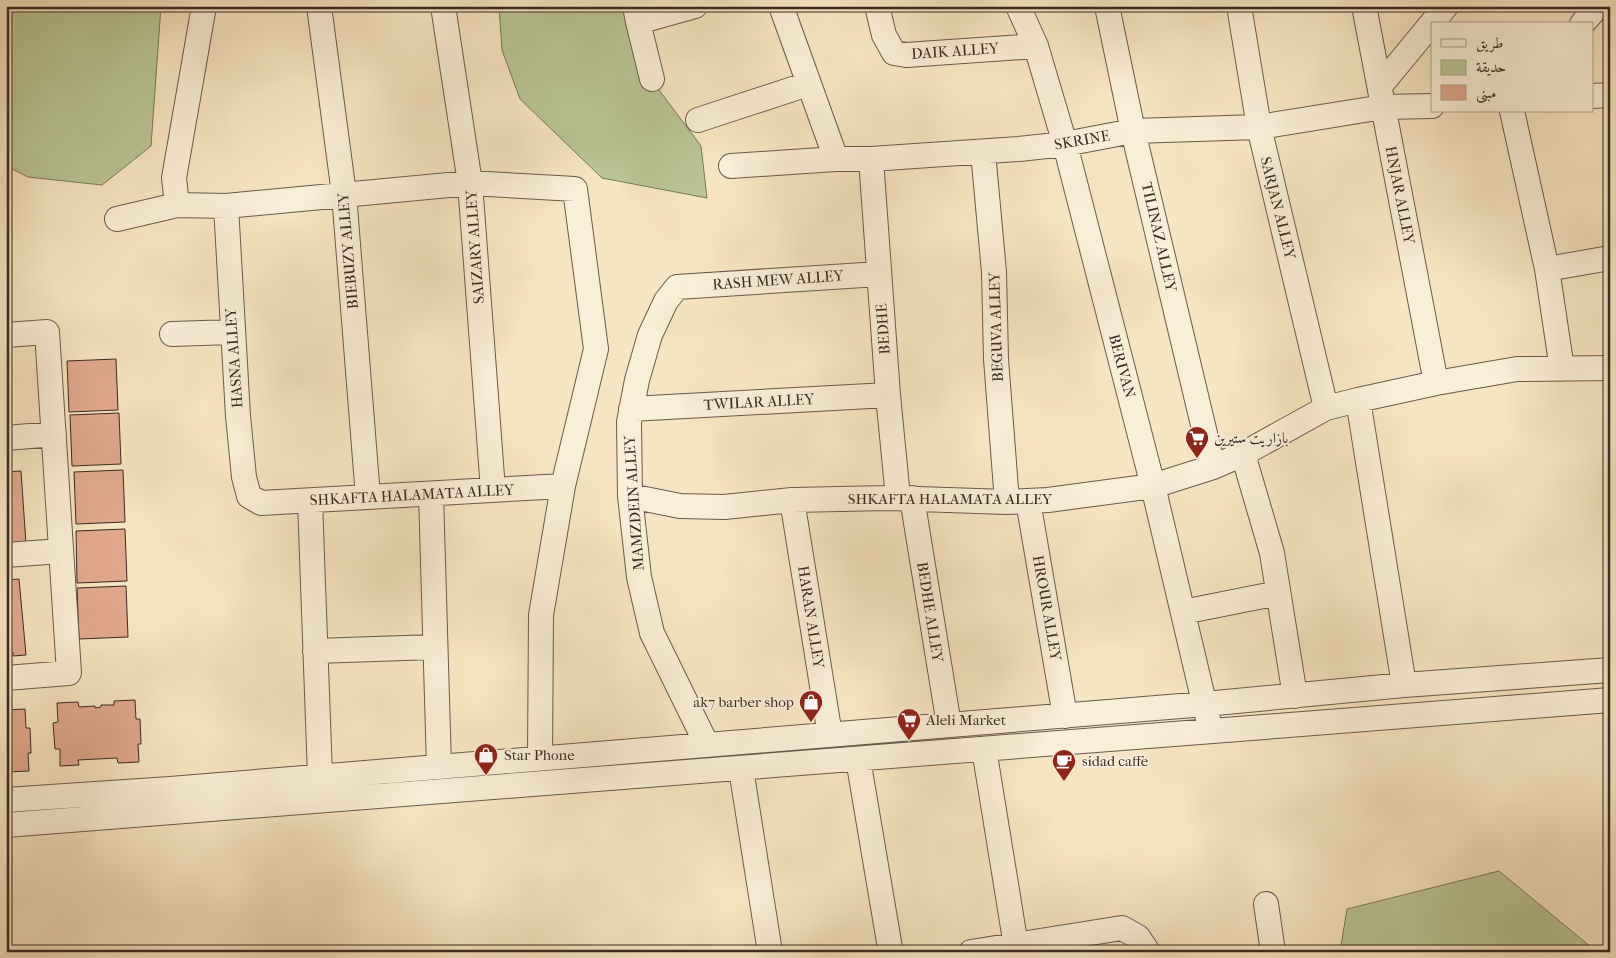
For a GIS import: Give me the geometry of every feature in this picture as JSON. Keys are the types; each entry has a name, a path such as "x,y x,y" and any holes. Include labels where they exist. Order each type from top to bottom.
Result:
{"street":[{"path":"177,205 174,178 204,6"},
{"name":"BIEBUZY ALLEY","path":"319,6 344,194 368,497"},
{"name":"SAIZARY ALLEY","path":"443,6 470,183 493,490"},
{"path":"652,79 637,14 695,6"},
{"path":"781,6 836,159"},
{"name":"DAIK ALLEY","path":"876,6 884,34 894,53 906,55 1036,46"},
{"name":"BERIVAN","path":"1018,6 1036,46 1065,144 1153,486 1210,732"},
{"name":"TILINAZ ALLEY","path":"1107,6 1134,131 1213,467"},
{"name":"SARJAN ALLEY","path":"1239,6 1259,128 1326,408"},
{"name":"HNJAR ALLEY","path":"1364,6 1436,383"},
{"path":"1435,22 1446,6"},
{"path":"1584,22 1598,6"},
{"path":"1381,97 1431,27"},
{"path":"698,120 808,84"},
{"path":"1594,96 1610,95"},
{"name":"SKRINE","path":"731,166 983,152 1065,144 1134,131 1259,128 1381,97 1431,106"},
{"path":"1512,112 1547,269 1562,369"},
{"name":"BEGUVA ALLEY","path":"983,152 994,272 996,359 1017,501"},
{"name":"BEDHE","path":"871,159 888,395 905,498"},
{"path":"117,219 177,205 226,206 470,183 575,189 596,349 562,486 541,615 540,758"},
{"name":"HASNA ALLEY","path":"226,206 232,332 244,477 249,496 260,503"},
{"path":"1547,269 1610,258"},
{"name":"RASH MEW ALLEY","path":"677,287 879,274"},
{"name":"MAMZDEIN ALLEY","path":"677,287 666,301 650,335 631,409 629,422 630,496 639,578 652,633 707,745"},
{"path":"6,335 47,332 69,673 6,678"},
{"path":"172,334 232,332"},
{"name":"SHKAFTA HALAMATA ALLEY","path":"630,496 680,506 724,507 792,500 905,498 1048,500 1153,486 1213,467 1243,454 1326,408 1358,400 1436,383 1517,369 1610,368"},
{"name":"TWILAR ALLEY","path":"631,409 888,395"},
{"path":"1358,400 1404,685"},
{"path":"6,438 54,434"},
{"path":"1243,454 1272,553 1295,696"},
{"name":"SHKAFTA HALAMATA ALLEY","path":"260,503 562,486"},
{"path":"431,494 439,767"},
{"name":"BEDHE ALLEY","path":"905,498 949,725"},
{"name":"HARAN ALLEY","path":"792,500 830,734"},
{"path":"310,501 320,776"},
{"name":"HROUR ALLEY","path":"1017,501 1065,716"},
{"path":"6,555 61,551"},
{"path":"1183,612 1278,593"},
{"path":"315,651 435,646"},
{"path":"6,800 170,789 1065,716 1404,685 1610,670"},
{"path":"6,825 1610,700"},
{"path":"984,749 1016,948"},
{"path":"858,759 892,952"},
{"path":"741,769 770,952"},
{"path":"1266,904 1273,952"},
{"path":"971,952 1016,948 1122,928 1138,937 1148,952"}],"green space":[{"path":"6,6 161,6 151,146 102,185 28,177 6,166"},
{"path":"499,6 622,6 644,70 701,146 707,198 602,178 520,99 502,50"},
{"path":"1499,871 1597,952 1340,952 1347,909"}],"building":[{"path":"116,359 118,410 69,412 67,361"},
{"path":"119,413 121,464 72,466 70,415"},
{"path":"123,470 125,522 76,524 74,472"},
{"path":"21,471 26,544 6,545 6,472"},
{"path":"125,529 127,581 77,583 76,531"},
{"path":"19,579 26,655 13,656 13,652 6,653 6,580"},
{"path":"126,586 128,637 79,639 77,588"},
{"path":"135,700 136,719 140,719 141,744 138,744 139,762 118,763 117,758 78,760 79,765 60,766 60,749 55,749 53,723 58,722 57,703 78,702 79,707 95,706 95,708 101,707 101,705 114,705 114,701"},
{"path":"25,709 26,728 30,728 31,753 28,753 29,771 7,772 6,710"}],"place":[{"name":"بازاريت ستيرين","path":"1197,459"},
{"name":"ak7 barber shop","path":"811,723"},
{"name":"Aleli Market","path":"909,741"},
{"name":"Star Phone","path":"486,776"},
{"name":"sidad caffe","path":"1064,782"}]}
